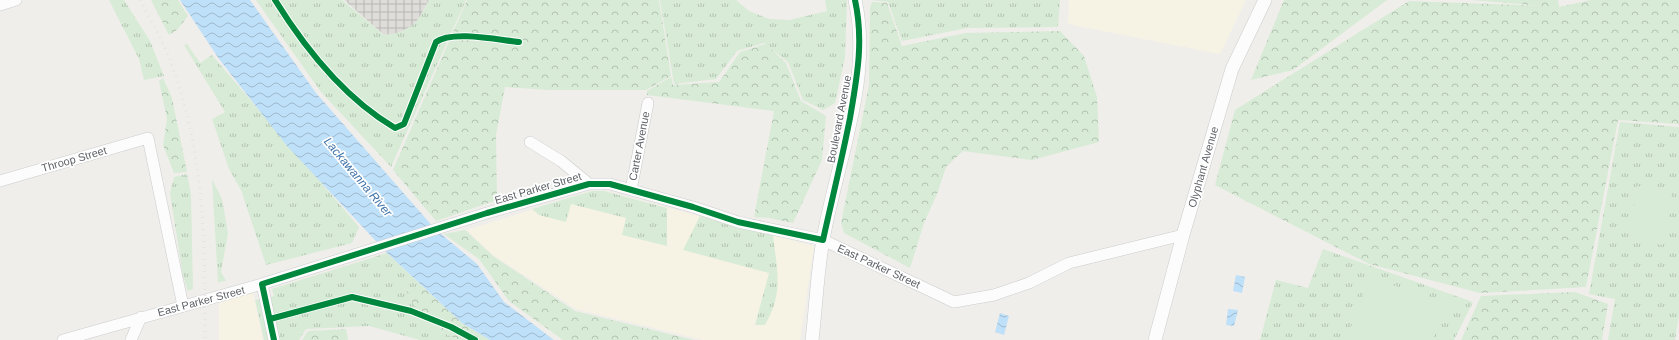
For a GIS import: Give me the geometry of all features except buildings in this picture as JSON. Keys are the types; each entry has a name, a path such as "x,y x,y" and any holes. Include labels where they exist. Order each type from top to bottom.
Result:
{"street":[{"path":"0,5 16,0"},
{"name":"Boulevard Avenue","path":"812,340 823,240 844,148 861,48 855,0"},
{"name":"Olyphant Avenue","path":"1155,340 1183,235 1232,69 1265,0"},
{"name":"Carter Avenue","path":"631,190 648,103"},
{"name":"Throop Street","path":"0,181 148,138 183,306"},
{"path":"530,142 561,161 589,184"},
{"name":"East Parker Street","path":"63,340 262,284 487,213 589,184 610,184 738,222 823,240 954,302 994,295 1029,283 1069,263 1183,235"},
{"path":"262,284 274,340"},
{"path":"131,340 141,317"}],"shaded area":[{"path":"344,0 429,0 414,25 396,34 384,35"},
{"path":"1069,0 1246,0 1220,54 1068,24"},
{"path":"592,191 604,191 814,246 800,340 703,340 576,309 493,255 467,230"},
{"path":"253,293 263,340 219,340 219,303"}],"green space":[{"path":"109,0 124,0 150,41 164,76 144,80 139,59"},
{"path":"151,0 178,0 188,16 177,30 169,35"},
{"path":"256,0 342,0 384,35 401,32 407,29 417,20 429,0 466,0 391,167 321,92"},
{"path":"467,0 659,0 671,76 646,90 549,90 505,87 496,135 497,200 436,221 393,170"},
{"path":"660,0 736,0 749,11 769,19 789,20 827,11 825,0 847,0 845,57 835,103 823,110 803,100 788,62 764,43 737,51 716,79 674,84"},
{"path":"871,0 1060,0 1058,27 967,28 902,41 888,2"},
{"path":"1284,0 1387,0 1293,70 1251,80"},
{"path":"1471,0 1558,0 1559,7 1591,0 1679,0 1679,124 1618,120 1586,287 1480,293 1369,264 1215,185 1235,110 1409,1 1543,6"},
{"path":"872,2 887,3 902,46 966,33 1060,31 1084,56 1097,97 1099,142 1032,160 963,151 946,167 937,194 924,223 910,268 844,233 841,223 869,85 870,8"},
{"path":"187,44 200,63 212,55 359,227 352,243 266,265 241,190 229,169 212,119 225,112 184,45"},
{"path":"766,44 786,63 801,101 826,116 822,160 793,223 769,218 754,217 774,111 647,95 647,91 671,77 673,85 719,82 740,52"},
{"path":"163,78 172,98 187,172 174,173 163,145 167,119 159,81"},
{"path":"1620,122 1679,127 1679,315 1675,340 1608,340 1615,299 1589,294"},
{"path":"187,174 191,194 193,289 188,291 183,276 170,193 174,177"},
{"path":"212,179 222,199 228,233 221,272 226,281 218,282"},
{"path":"1637,186 1672,192 1663,245 1629,240"},
{"path":"592,191 604,191 667,208 667,246 622,235 626,218 571,204 566,222 539,215 532,209"},
{"path":"700,216 773,235 778,281 775,302 765,325 755,325 769,273 683,250"},
{"path":"465,230 493,256 575,311 694,340 563,340 509,301 479,259 444,234"},
{"path":"1323,249 1473,302 1454,340 1260,340 1276,280 1308,288"},
{"path":"387,253 421,285 406,290 412,302 434,328 458,340 420,340 369,326 306,329 299,340 264,340 255,300 274,296 272,289"},
{"path":"1370,277 1450,305 1432,340 1346,340"},
{"path":"421,285 462,323 490,340 458,340 434,328 412,302 406,290"},
{"path":"1575,292 1608,304 1602,340 1461,340 1481,296"},
{"path":"346,329 348,340 302,340 308,331"}],"water":[{"name":"Lackawanna River","path":"180,0 250,0 316,93 435,229 477,264 504,302 554,340 490,340 462,323 387,253 287,146 219,59"},
{"path":"1236,275 1245,277 1242,293 1233,291"},
{"path":"1228,309 1238,310 1234,326 1226,325"},
{"path":"1000,313 1009,316 1004,335 995,332"}],"railway":[{"path":"140,0 165,48 178,84 188,120 195,156 203,228 205,340"}],"cycle path":[{"path":"275,0 313,55 328,72 359,102 376,116 395,128 404,124 436,42 443,38 464,36 519,42"},
{"path":"274,340 262,284 487,213 589,184 610,184 693,207 738,222 823,240 853,103 859,45 858,15 855,0"},
{"path":"270,319 352,297 411,311 451,327 475,340"}]}
